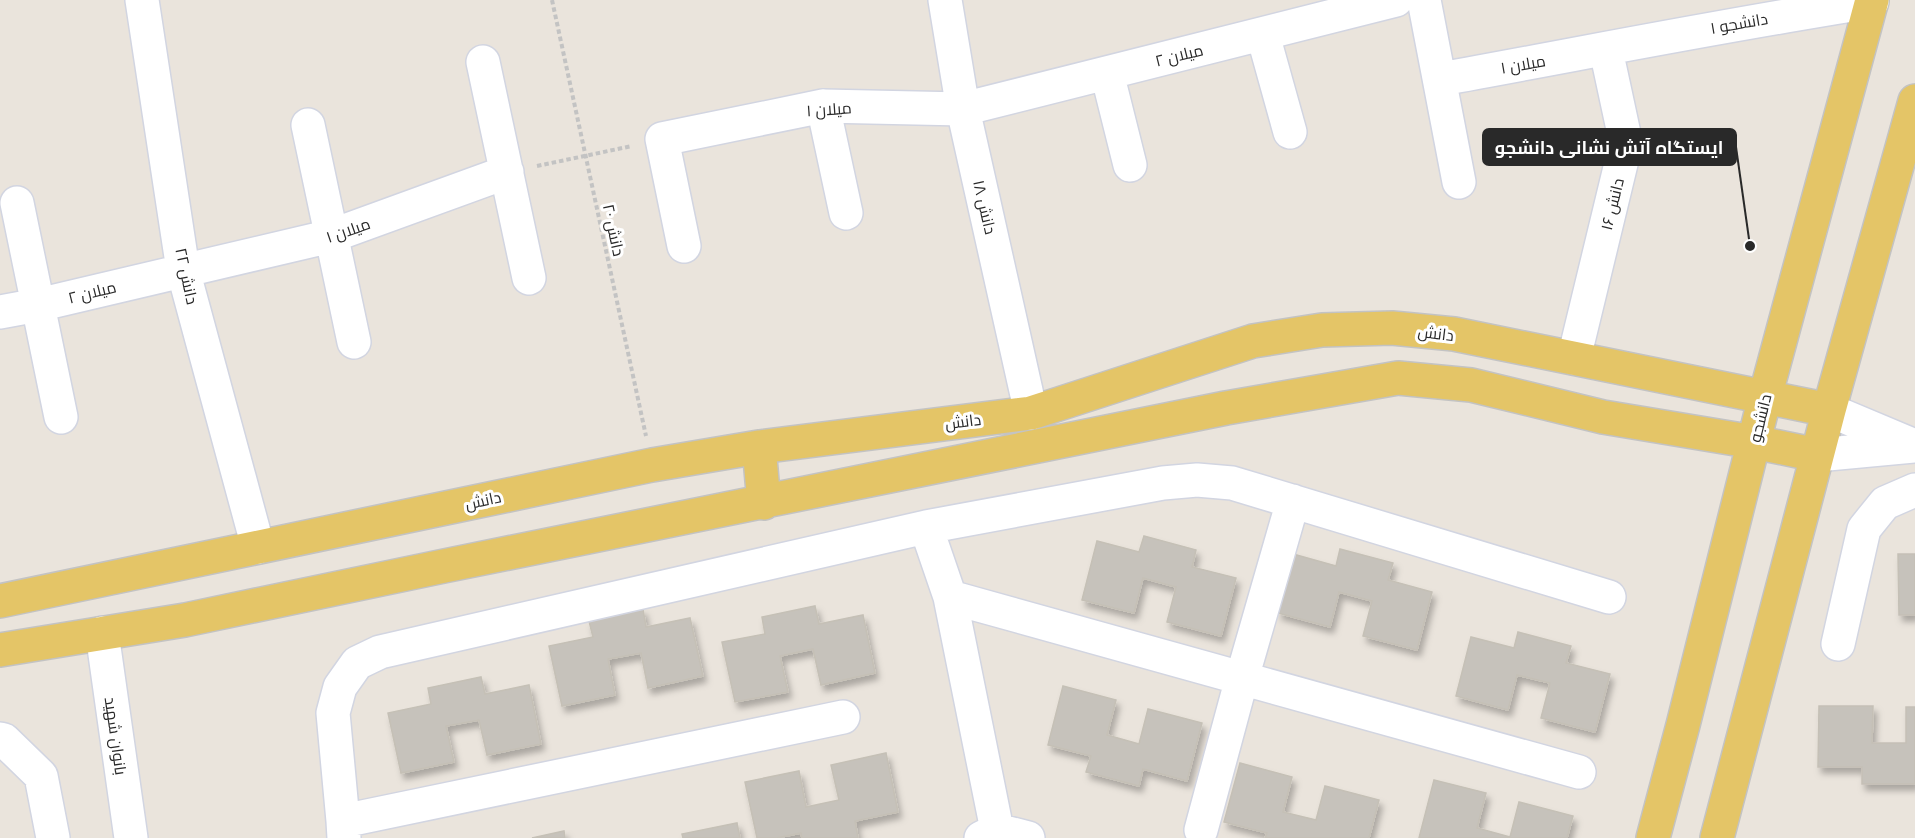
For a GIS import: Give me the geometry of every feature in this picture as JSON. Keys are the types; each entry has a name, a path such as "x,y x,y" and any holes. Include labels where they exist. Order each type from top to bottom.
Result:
{"main road":[{"name":"دانشجو","path":"1653,838 1764,397 1872,1"},
{"path":"1717,838 1829,410 1915,101"},
{"name":"دانش","path":"0,601 652,465 759,447 1031,413 1253,341 1322,330 1392,327 1454,334 1829,410"},
{"name":"دانش","path":"0,650 185,620 1226,408 1398,378 1471,385 1603,417 1817,455"},
{"path":"759,447 764,503"}],"street":[{"name":"دانش ۲۲","path":"142,0 183,270 258,547"},
{"name":"دانش ۱۸","path":"945,0 963,109 1031,413"},
{"name":"میلان ۲","path":"963,109 1396,0"},
{"path":"1424,0 1459,182"},
{"name":"دانشجو ۱","path":"1606,50 1740,11 1872,1"},
{"path":"1263,35 1290,132"},
{"name":"میلان ۱","path":"1441,79 1606,50"},
{"name":"دانش ۱۶","path":"1574,358 1626,143 1606,50"},
{"path":"483,62 529,278"},
{"path":"1107,73 1130,165"},
{"name":"میلان ۱","path":"662,140 823,106 963,109"},
{"path":"823,106 846,213"},
{"path":"308,126 354,342"},
{"path":"662,140 684,246"},
{"name":"میلان ۱","path":"183,270 332,236 507,172"},
{"path":"17,202 61,417"},
{"name":"میلان ۲","path":"0,312 183,270"},
{"name":"دانش","path":"1829,410 1915,446"},
{"name":"دانش","path":"1817,455 1915,446"},
{"path":"843,717 343,830 333,713 340,687 357,663 380,652 926,527 1163,483 1197,480 1232,483 1610,597"},
{"path":"1838,644 1864,530 1886,503 1915,490"},
{"path":"1201,830 1293,501"},
{"path":"926,527 950,597 999,836"},
{"path":"950,597 1579,772"},
{"name":"بانوان شهید","path":"102,633 131,838"},
{"path":"0,739 4,740 41,776 53,838"}],"path":[{"name":"دانش ۲۰","path":"552,0 652,465"},
{"path":"507,172 662,140"}],"building":[{"path":"1144,536 1196,550 1192,567 1236,578 1221,636 1167,622 1176,587 1143,578 1134,613 1082,600 1097,541 1139,552"},
{"path":"1340,549 1393,563 1388,580 1432,592 1417,650 1363,636 1372,601 1339,592 1330,627 1278,613 1293,554 1336,566"},
{"path":"1898,554 1915,554 1915,615 1899,615"},
{"path":"815,606 819,624 863,615 875,673 821,685 813,649 780,656 788,692 735,702 722,642 765,634 762,617"},
{"path":"643,609 646,627 690,618 703,676 648,688 641,653 608,659 615,695 562,706 549,646 593,637 589,621"},
{"path":"1518,632 1571,646 1566,663 1610,674 1595,732 1541,718 1550,683 1517,675 1508,710 1456,696 1471,637 1514,648"},
{"path":"481,677 485,694 529,685 541,744 487,755 479,720 446,726 454,762 401,773 388,713 431,704 428,688"},
{"path":"1063,686 1116,700 1107,735 1139,744 1148,709 1202,723 1187,781 1143,769 1139,786 1086,772 1091,756 1048,745"},
{"path":"1819,706 1873,706 1872,743 1906,743 1906,707 1915,707 1915,784 1862,784 1862,767 1818,767"},
{"path":"886,753 898,812 855,821 858,838 802,838 801,833 777,838 757,838 745,782 799,771 806,807 839,800 831,765"},
{"path":"1240,763 1292,777 1283,812 1316,820 1325,786 1379,800 1369,838 1265,838 1267,833 1224,822"},
{"path":"1434,780 1486,793 1477,828 1510,837 1519,802 1573,816 1567,838 1419,838"},
{"path":"737,823 740,838 683,838 682,834"},
{"path":"564,831 565,838 532,838"}],"place":[{"name":"ایستگاه آتش نشانی دانشجو","path":"1750,246"}]}
